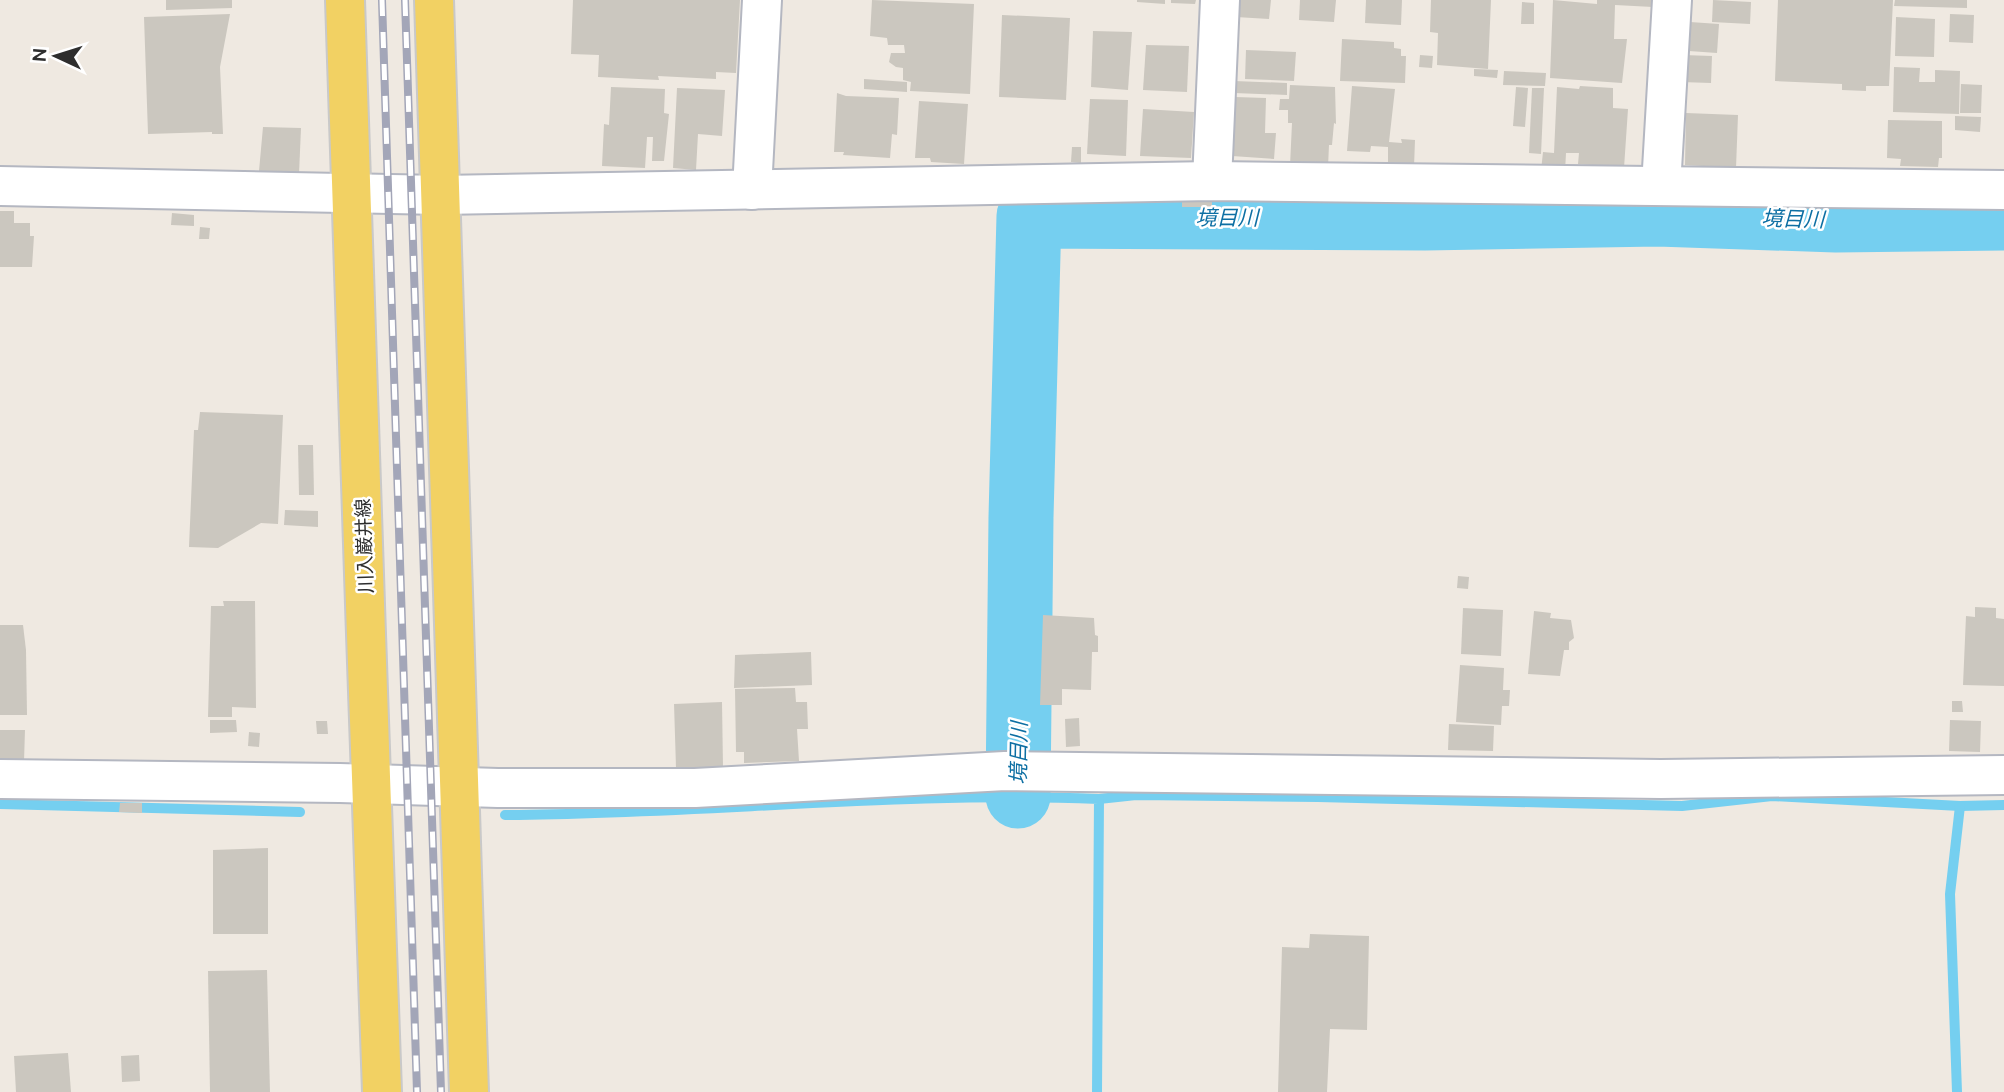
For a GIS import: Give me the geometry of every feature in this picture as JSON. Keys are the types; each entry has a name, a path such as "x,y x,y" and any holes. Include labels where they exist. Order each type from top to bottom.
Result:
{"main road":[{"name":"川入巌井線","path":"345,0 382,1092"},
{"path":"434,0 469,1092"}],"street":[{"path":"752,190 762,0"},
{"path":"1212,181 1220,0"},
{"path":"1661,186 1672,0"},
{"path":"0,186 441,195 1212,181 2004,190"},
{"path":"0,779 695,788 1018,771 1661,779 2004,775"}],"building":[{"path":"166,0 232,0 232,8 166,10"},
{"path":"573,0 740,0 736,73 716,72 716,79 598,77 599,55 571,54"},
{"path":"872,0 974,4 970,94 910,91 911,82 903,80 903,68 889,62 891,53 905,53 904,45 888,45 887,38 870,36"},
{"path":"1165,0 1165,4 1137,2"},
{"path":"1171,0 1196,0 1195,4 1171,3"},
{"path":"1237,0 1271,0 1269,19 1236,17"},
{"path":"1300,0 1336,0 1334,22 1299,20"},
{"path":"1366,0 1402,0 1401,25 1365,23"},
{"path":"1431,0 1491,0 1488,69 1437,65 1438,33 1430,32"},
{"path":"1553,0 1597,4 1597,0 1654,0 1653,7 1615,5 1614,39 1627,39 1622,83 1550,78"},
{"path":"1713,0 1751,2 1750,24 1712,22"},
{"path":"1778,0 1893,0 1889,86 1866,86 1866,91 1842,90 1842,84 1775,81"},
{"path":"1895,0 1967,0 1967,8 1894,6"},
{"path":"1522,2 1534,3 1534,24 1521,24"},
{"path":"230,14 220,67 223,134 148,134 144,17"},
{"path":"1950,14 1974,15 1973,43 1949,42"},
{"path":"1002,15 1070,18 1066,100 999,97"},
{"path":"1896,17 1935,19 1934,57 1895,56"},
{"path":"1690,22 1719,24 1717,53 1689,51"},
{"path":"1093,31 1132,32 1128,90 1091,87"},
{"path":"1342,39 1394,42 1394,48 1401,49 1401,56 1406,56 1405,83 1340,81"},
{"path":"1146,45 1189,46 1187,92 1143,90"},
{"path":"1246,50 1296,52 1294,81 1245,79"},
{"path":"1420,55 1433,56 1432,68 1419,67"},
{"path":"1683,55 1712,56 1711,83 1681,82"},
{"path":"1894,67 1920,68 1919,82 1935,82 1935,70 1960,71 1959,114 1893,112"},
{"path":"1474,69 1498,70 1497,78 1474,76"},
{"path":"1504,71 1546,73 1545,86 1503,85"},
{"path":"864,79 907,82 907,92 864,89"},
{"path":"1234,81 1287,83 1287,95 1234,93"},
{"path":"1961,84 1982,85 1981,113 1960,113"},
{"path":"1290,85 1335,87 1336,124 1334,123 1332,145 1329,145 1328,167 1290,166 1292,123 1288,123 1288,110 1279,110 1280,99 1289,99"},
{"path":"1352,86 1395,89 1389,142 1415,140 1414,167 1388,166 1388,147 1371,146 1370,152 1347,151"},
{"path":"1580,86 1613,88 1613,108 1628,109 1624,168 1578,164 1579,153 1566,153 1565,172 1541,171 1543,152 1554,153 1557,87 1579,89"},
{"path":"611,87 665,89 664,113 669,114 664,161 652,161 653,137 647,137 645,168 602,166 604,124 609,125"},
{"path":"1516,87 1528,88 1525,127 1513,126"},
{"path":"677,88 725,90 722,136 698,134 696,170 673,168"},
{"path":"1532,88 1544,88 1541,154 1529,153"},
{"path":"837,93 846,96 899,98 897,135 892,134 890,158 834,152"},
{"path":"1235,97 1266,98 1265,133 1276,133 1274,159 1232,156"},
{"path":"1090,99 1128,100 1126,156 1087,154"},
{"path":"919,101 968,104 964,164 915,158"},
{"path":"1143,109 1194,112 1191,158 1140,156"},
{"path":"1686,113 1738,115 1736,168 1685,165"},
{"path":"1955,116 1981,117 1980,132 1955,130"},
{"path":"1888,120 1942,121 1942,158 1939,158 1938,167 1900,166 1901,159 1887,158"},
{"path":"263,127 301,128 299,174 259,171"},
{"path":"1072,147 1081,147 1081,163 1071,162"},
{"path":"1182,199 1212,200 1212,207 1182,207"},
{"path":"0,211 14,211 14,223 30,223 30,236 34,236 32,267 0,267"},
{"path":"172,213 194,215 194,226 171,225"},
{"path":"200,227 210,228 209,239 199,239"},
{"path":"200,412 283,415 278,524 261,523 218,548 189,547 194,430 198,430"},
{"path":"298,445 313,445 314,495 299,495"},
{"path":"285,510 318,511 318,527 284,525"},
{"path":"1458,576 1469,577 1468,589 1457,588"},
{"path":"223,601 255,601 256,708 232,707 232,717 208,717 211,606 224,606"},
{"path":"1975,607 1996,608 1996,618 2004,619 2004,686 1963,685 1966,616 1975,617"},
{"path":"1463,608 1503,610 1501,656 1461,654"},
{"path":"1534,611 1551,613 1550,618 1571,620 1574,638 1569,642 1569,650 1564,650 1560,676 1528,674"},
{"path":"1043,615 1094,618 1095,635 1098,636 1098,652 1092,652 1091,690 1062,689 1062,705 1040,705"},
{"path":"0,625 23,625 27,715 0,715"},
{"path":"811,652 812,685 734,688 735,655"},
{"path":"1460,665 1504,668 1503,690 1510,690 1509,706 1502,706 1501,725 1456,722"},
{"path":"795,688 796,702 807,702 808,729 797,729 799,761 744,763 744,752 736,752 735,689"},
{"path":"1952,701 1962,701 1963,712 1952,712"},
{"path":"722,702 723,768 676,768 674,704"},
{"path":"1079,718 1080,746 1066,747 1065,719"},
{"path":"210,720 236,720 237,732 210,733"},
{"path":"1950,720 1981,721 1980,752 1949,751"},
{"path":"316,721 327,721 328,734 317,734"},
{"path":"1449,724 1494,726 1493,751 1448,750"},
{"path":"0,730 25,730 24,761 0,760"},
{"path":"249,732 260,733 259,747 248,746"},
{"path":"120,803 142,803 142,813 119,812"},
{"path":"268,848 268,934 213,934 213,850"},
{"path":"1310,934 1369,936 1367,1030 1330,1029 1327,1092 1278,1092 1282,947 1309,948"},
{"path":"267,970 270,1092 210,1092 208,971"},
{"path":"68,1053 71,1092 16,1092 14,1056"},
{"path":"139,1055 140,1081 122,1082 121,1056"}],"waterway":[{"name":"境目川","path":"1018,796 1021,517 1029,216 1425,218 1658,214 1836,220 2004,218"},
{"path":"1099,799 1136,795 1318,797 1682,806 1772,796 1960,806 2004,805"},
{"path":"505,815 950,798 1099,799 1097,1092"},
{"path":"0,804 300,812"},
{"path":"1957,1092 1950,894 1960,806"}],"railway":[{"path":"382,0 417,1092"},
{"path":"405,0 441,1092"}]}
